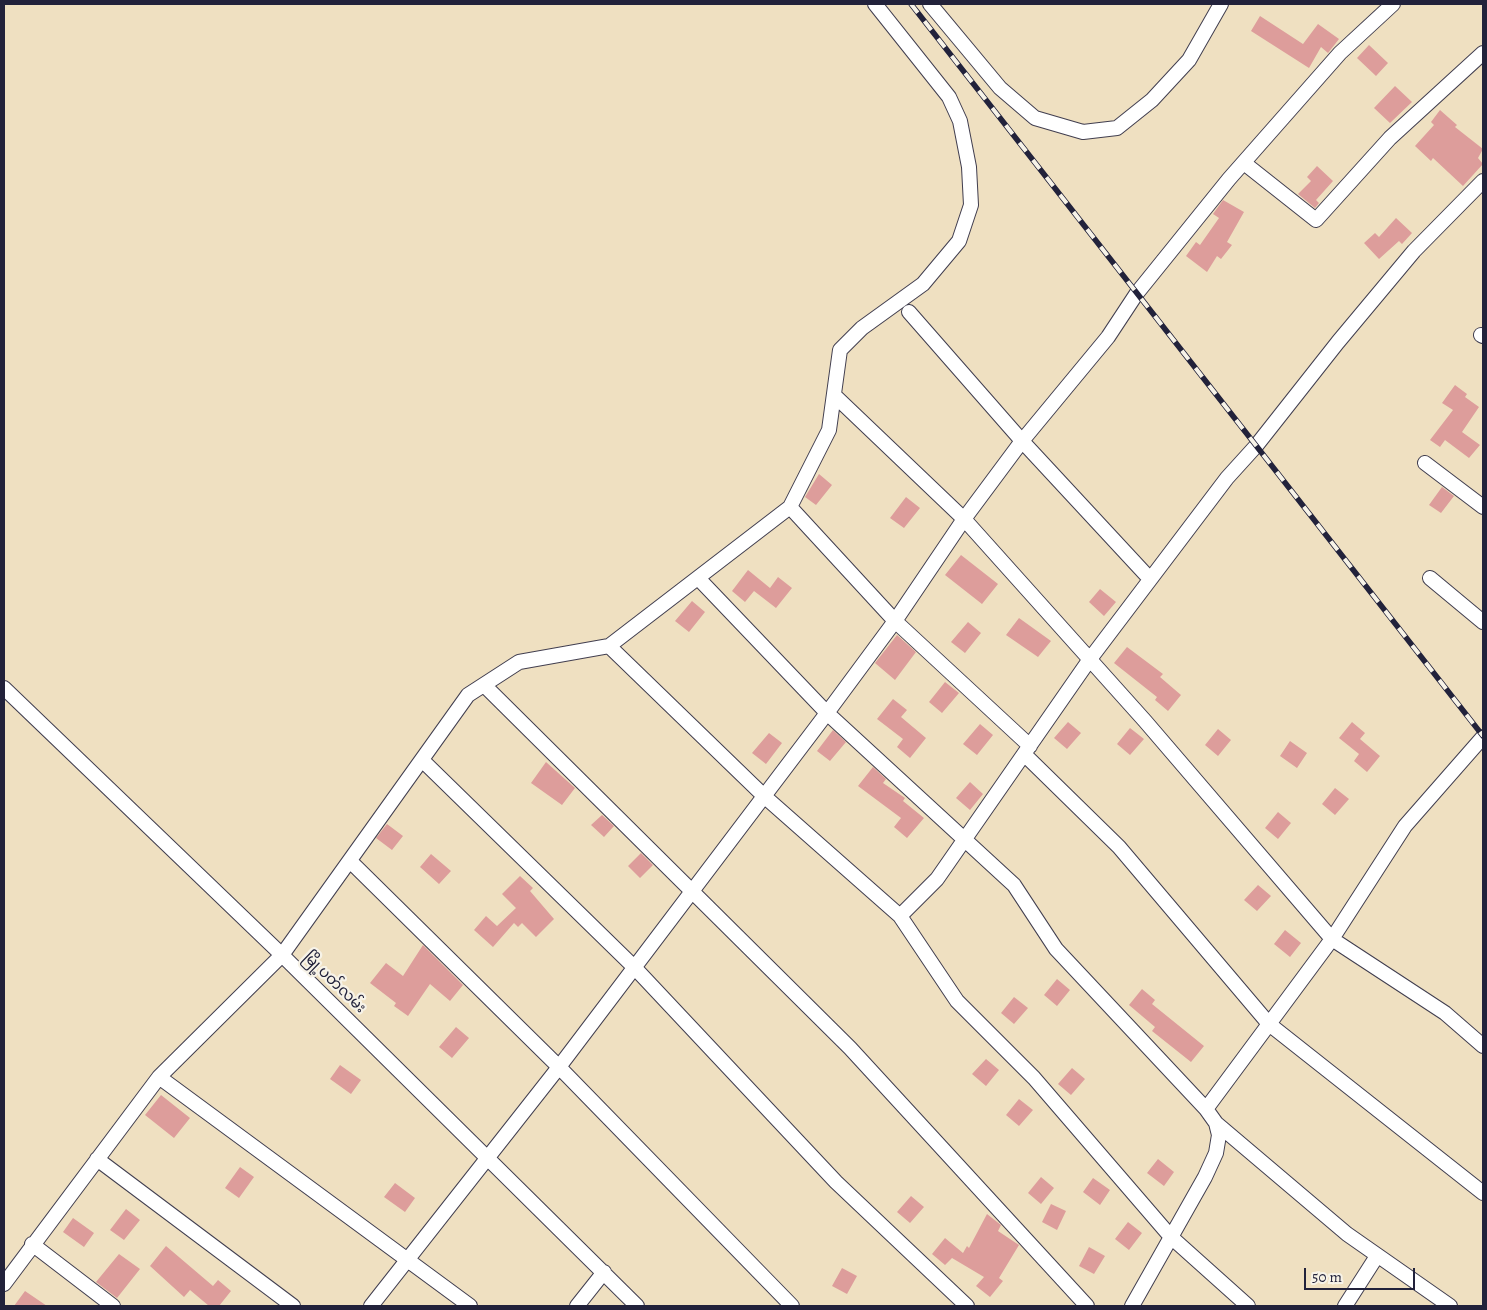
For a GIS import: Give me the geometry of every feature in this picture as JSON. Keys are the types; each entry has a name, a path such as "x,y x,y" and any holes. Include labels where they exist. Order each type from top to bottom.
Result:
{"street":[{"path":"4,1284 32,1244 159,1077 282,955 468,695 519,662 609,646 790,507 829,430 840,350 862,328 923,284 959,241 971,205 969,167 960,121 949,97 875,4"},
{"path":"930,4 1000,88 1035,118 1083,132 1117,128 1152,100 1189,60 1221,4"},
{"path":"370,1306 693,890 895,621 964,519 1022,441 1108,337 1137,293 1244,163 1340,53 1393,4"},
{"path":"1244,163 1316,220 1390,138 1483,53"},
{"path":"900,916 936,879 1090,659 1228,478 1414,251 1483,181"},
{"path":"909,312 1022,441 1150,579"},
{"path":"834,395 964,519 1090,659 1332,939 1445,1013 1483,1046"},
{"path":"1425,463 1483,507"},
{"path":"790,507 895,621 1027,750 1119,847 1269,1024 1483,1193"},
{"path":"698,578 827,713 1014,885 1056,948 1206,1109 1216,1123 1346,1234 1450,1306"},
{"path":"1430,578 1483,622"},
{"path":"609,646 764,796 900,916 956,1001 1034,1078 1171,1237 1248,1306"},
{"path":"484,685 693,890 850,1048 1087,1306"},
{"name":"မြို့ပတ်လမ်း","path":"4,688 282,955 637,1306"},
{"path":"1206,1109 1332,939 1405,826 1483,737"},
{"path":"422,760 634,967 836,1182 967,1306"},
{"path":"350,861 558,1066 792,1306"},
{"path":"159,1077 406,1261 470,1306"},
{"path":"1132,1306 1205,1177 1216,1153 1219,1135 1216,1123"},
{"path":"97,1159 293,1306"},
{"path":"32,1244 113,1306"},
{"path":"1345,1306 1377,1256"},
{"path":"577,1306 604,1272"}],"building":[{"path":"1260,16 1303,44 1318,24 1339,39 1328,53 1321,47 1309,68 1251,31"},
{"path":"1369,45 1388,63 1376,76 1357,58"},
{"path":"1395,86 1412,102 1390,123 1374,108"},
{"path":"1440,110 1457,125 1455,127 1483,149 1478,158 1483,164 1463,186 1433,158 1431,161 1415,146 1434,125 1431,122"},
{"path":"1317,166 1333,181 1316,200 1319,203 1315,208 1298,194 1311,181 1307,177"},
{"path":"1223,200 1244,212 1227,242 1232,245 1221,259 1217,256 1207,272 1186,256 1196,242 1200,245 1219,218 1213,214"},
{"path":"1396,218 1412,233 1402,244 1399,241 1379,259 1364,243 1375,233 1379,237"},
{"path":"1455,385 1467,394 1465,397 1479,407 1462,432 1480,445 1469,458 1445,440 1440,447 1430,440 1453,410 1442,403"},
{"path":"819,474 832,485 816,505 805,497"},
{"path":"1442,487 1454,496 1441,513 1429,505"},
{"path":"906,497 920,508 904,528 890,518"},
{"path":"961,555 998,584 982,604 945,575"},
{"path":"748,570 770,588 778,577 792,588 776,608 754,591 745,602 732,591"},
{"path":"1100,589 1116,602 1104,616 1089,602"},
{"path":"692,601 705,612 689,632 675,621"},
{"path":"1019,618 1051,641 1038,657 1006,635"},
{"path":"968,622 981,633 965,653 951,642"},
{"path":"897,635 916,652 895,680 875,663"},
{"path":"1127,647 1163,674 1160,677 1181,695 1168,711 1155,700 1157,697 1114,663"},
{"path":"945,682 959,693 942,713 929,702"},
{"path":"893,699 907,710 901,717 926,738 910,758 897,747 903,739 877,719"},
{"path":"1068,722 1081,733 1067,749 1054,738"},
{"path":"1352,722 1365,733 1360,739 1380,756 1367,772 1354,761 1359,754 1339,738"},
{"path":"980,724 993,735 977,755 963,744"},
{"path":"1130,728 1144,739 1130,755 1117,744"},
{"path":"1218,729 1231,740 1218,756 1205,745"},
{"path":"833,730 846,742 830,761 817,751"},
{"path":"769,733 782,743 766,764 752,753"},
{"path":"1290,741 1307,753 1297,768 1280,756"},
{"path":"546,762 575,788 562,805 531,783"},
{"path":"873,767 886,779 883,783 905,798 903,801 924,818 907,838 894,827 901,818 858,786"},
{"path":"970,782 983,794 970,810 956,798"},
{"path":"1335,788 1349,799 1335,815 1322,804"},
{"path":"1278,812 1291,823 1278,839 1265,828"},
{"path":"602,815 614,826 604,837 591,825"},
{"path":"387,824 403,836 392,850 376,838"},
{"path":"641,853 653,865 640,878 628,866"},
{"path":"431,854 451,871 439,884 420,867"},
{"path":"520,876 533,888 530,891 554,919 536,937 522,923 518,927 514,923 493,947 474,930 486,916 497,926 516,908 502,894"},
{"path":"1258,885 1271,896 1257,911 1244,900"},
{"path":"1285,930 1301,943 1290,957 1274,944"},
{"path":"423,945 463,985 450,1001 430,984 408,1016 394,1006 396,1003 370,983 386,963 403,976"},
{"path":"1057,979 1070,990 1057,1006 1044,995"},
{"path":"1142,989 1155,1000 1152,1004 1204,1046 1191,1062 1152,1031 1155,1027 1129,1005"},
{"path":"1014,997 1028,1008 1014,1024 1001,1013"},
{"path":"456,1027 469,1038 452,1058 439,1047"},
{"path":"986,1059 999,1070 986,1086 972,1074"},
{"path":"340,1065 361,1080 351,1094 330,1079"},
{"path":"1072,1068 1085,1079 1071,1095 1058,1084"},
{"path":"161,1095 190,1118 174,1138 145,1115"},
{"path":"1019,1099 1033,1110 1019,1126 1006,1115"},
{"path":"1158,1159 1174,1172 1164,1186 1147,1173"},
{"path":"240,1167 254,1177 239,1198 225,1188"},
{"path":"1041,1177 1054,1188 1041,1204 1028,1193"},
{"path":"1093,1178 1110,1190 1100,1205 1083,1192"},
{"path":"395,1183 415,1198 405,1212 384,1197"},
{"path":"911,1196 924,1207 910,1223 897,1212"},
{"path":"1051,1204 1066,1211 1057,1230 1042,1222"},
{"path":"126,1209 140,1220 124,1240 110,1230"},
{"path":"987,1214 1001,1225 998,1231 1019,1245 999,1278 1003,1281 990,1297 976,1286 984,1277 952,1258 945,1265 932,1254 945,1238 963,1253 967,1246 969,1248"},
{"path":"73,1218 94,1233 84,1247 63,1232"},
{"path":"1128,1222 1142,1233 1129,1250 1115,1239"},
{"path":"166,1246 213,1286 218,1280 231,1291 219,1306 209,1306 190,1290 184,1297 150,1266"},
{"path":"1089,1247 1105,1256 1094,1274 1079,1266"},
{"path":"119,1254 140,1269 117,1298 96,1282"},
{"path":"842,1268 857,1276 847,1294 832,1286"},
{"path":"25,1291 47,1306 14,1306"}],"railway":[{"path":"911,4 1483,736"}]}
